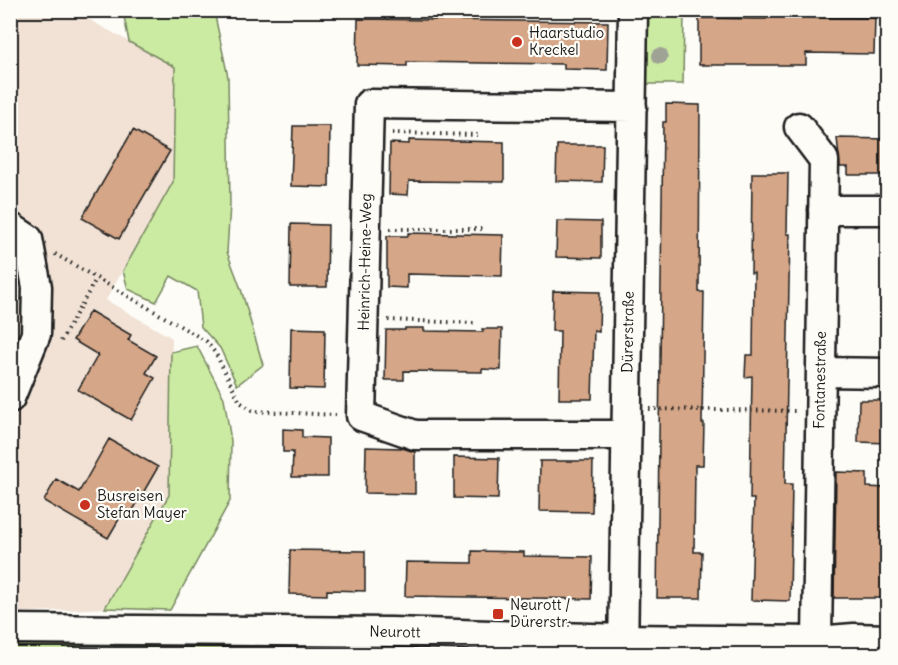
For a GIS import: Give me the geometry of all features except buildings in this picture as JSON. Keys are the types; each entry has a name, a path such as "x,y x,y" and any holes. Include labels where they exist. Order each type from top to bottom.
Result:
{"street":[{"name":"Dürerstraße","path":"623,647 633,10"},
{"name":"Heinrich-Heine-Weg","path":"361,416 369,104 632,107"},
{"name":"Fontanestraße","path":"799,127 824,160 817,641"},
{"path":"822,210 888,210"},
{"path":"10,398 36,334 37,287 19,233"},
{"path":"821,372 888,373"},
{"path":"361,416 414,435 626,422"},
{"name":"Neurott","path":"10,629 391,643 623,647 817,641 854,646 888,639"}],"path":[{"path":"368,132 478,135"},
{"path":"366,228 486,229"},
{"path":"19,233 206,341 216,354 240,402 253,411 361,416"},
{"path":"36,334 57,348 96,279"},
{"path":"363,320 474,323"},
{"path":"626,422 820,411"}],"shaded area":[{"path":"10,11 77,11 175,67 173,182 106,300 172,338 169,495 105,608 11,613"}],"green space":[{"path":"123,11 214,11 228,77 230,204 227,252 241,289 263,365 237,385 220,348 201,327 197,291 171,276 156,302 128,289 123,271 173,182 175,67 129,42"},
{"path":"648,11 684,11 683,84 647,84 645,15"},
{"path":"197,346 224,398 231,441 230,501 170,610 105,608 169,495 171,352"},
{"path":"11,645 253,648 253,654 11,654"}],"place":[{"name":"Haarstudio Kreckel","path":"517,42"},
{"name":"Busreisen Stefan Mayer","path":"85,505"},
{"name":"Neurott / Dürerstr.","path":"498,614"}]}
